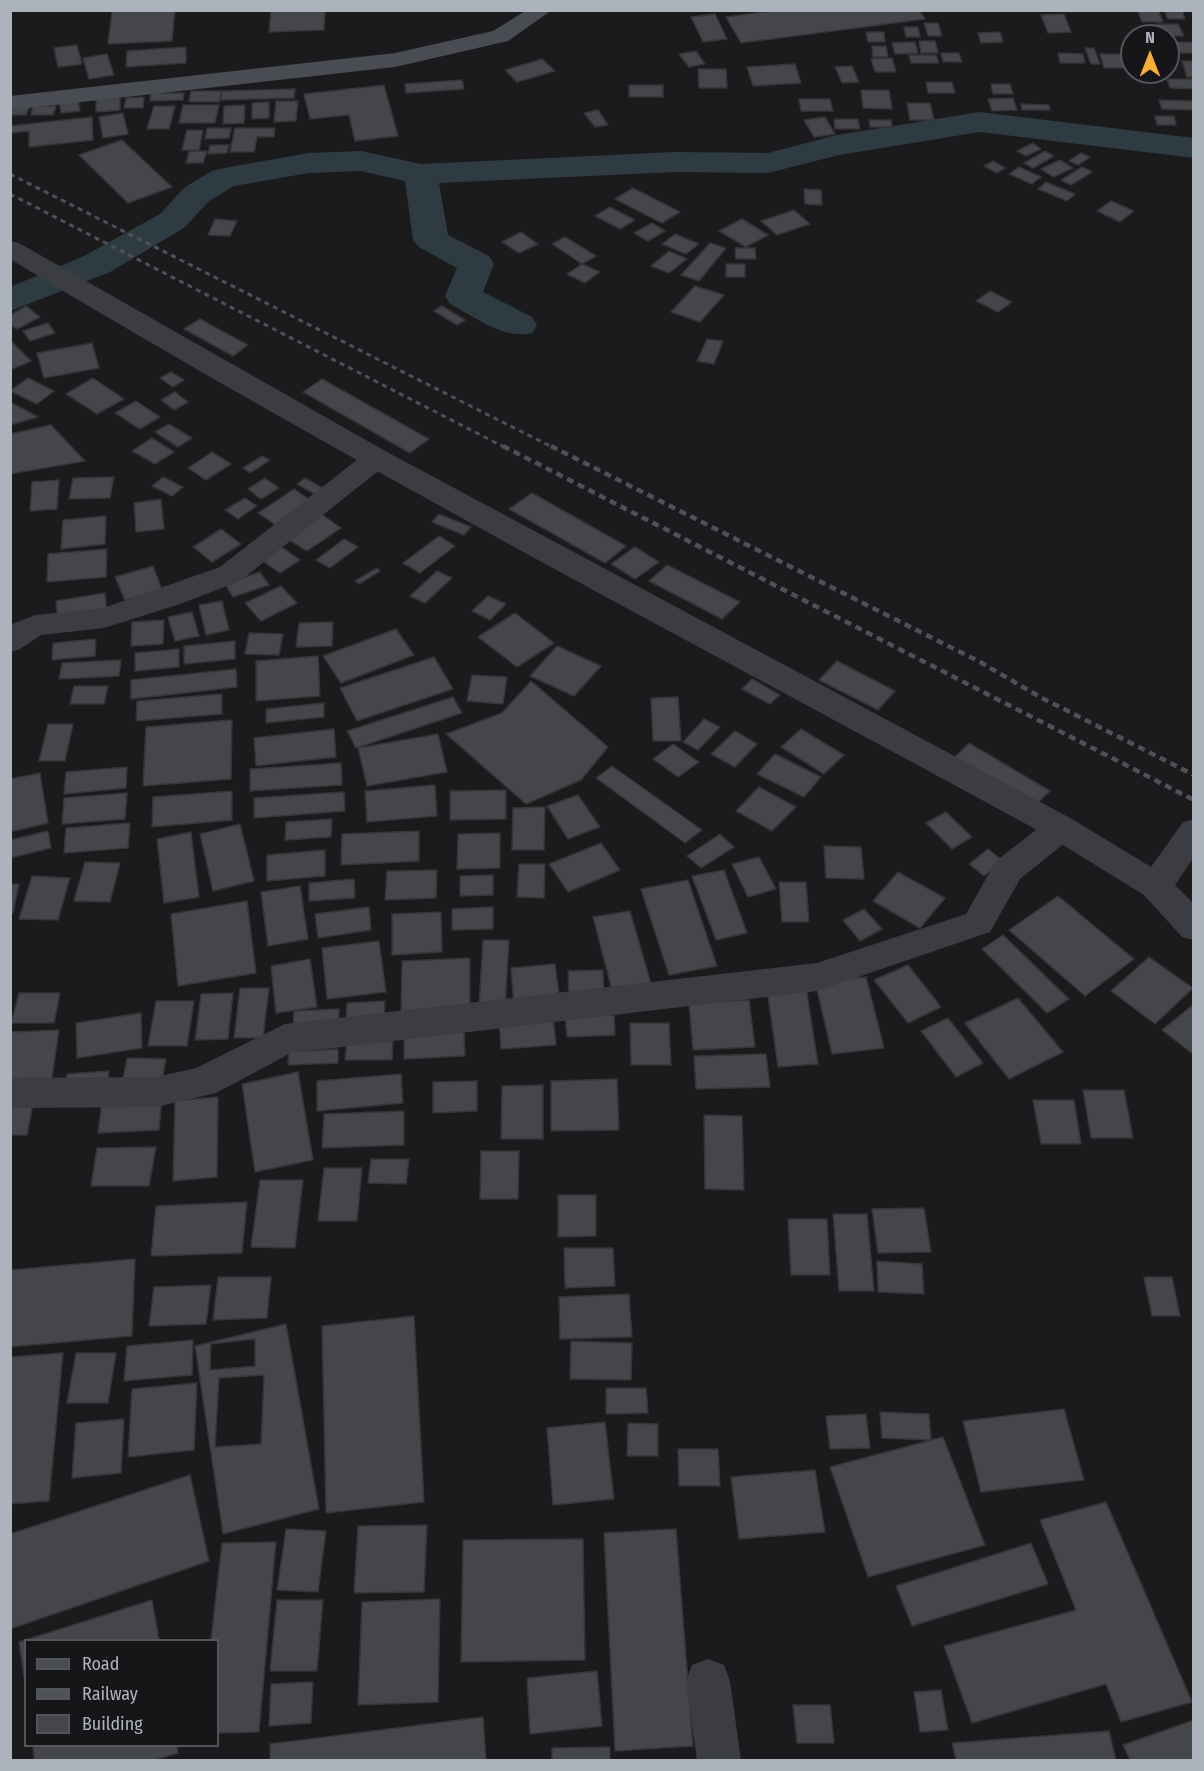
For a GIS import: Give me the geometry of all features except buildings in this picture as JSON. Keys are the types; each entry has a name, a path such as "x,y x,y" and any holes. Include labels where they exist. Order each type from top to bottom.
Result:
{"main road":[{"path":"10,103 395,60 500,36 542,10"}],"street":[{"path":"20,253 83,292 377,458 1061,828 1156,886 1194,927"},
{"path":"10,642 17,635 35,625 104,618 168,598 230,574 377,458"},
{"path":"10,1093 156,1092 202,1082 285,1039 817,977 978,923 1008,870 1061,828"},
{"path":"1156,886 1194,831"},
{"path":"708,1681 718,1761"}],"waterway":[{"path":"421,174 675,162 768,163 837,145 980,122 1194,148"},
{"path":"10,300 97,264 172,221 197,194 224,178 309,163 361,161 421,174"},
{"path":"421,174 431,240 476,264 463,296 519,325"}],"railway":[{"path":"10,174 554,448"},
{"path":"10,194 506,448"},
{"path":"503,446 1194,800"},
{"path":"551,446 980,662 1042,698 1194,775"}]}
